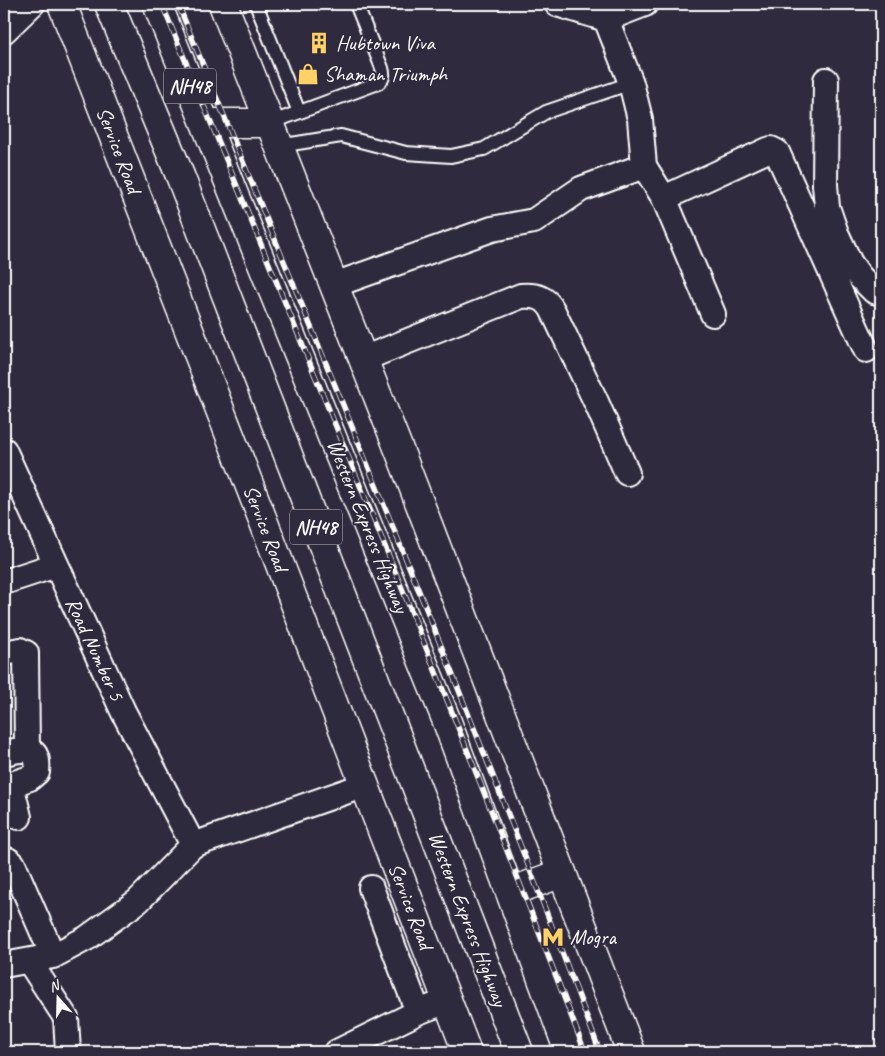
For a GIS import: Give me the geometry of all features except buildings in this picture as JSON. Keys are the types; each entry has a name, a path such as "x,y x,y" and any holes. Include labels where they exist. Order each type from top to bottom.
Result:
{"main road":[{"name":"Service Road","path":"62,4 467,1052"},
{"name":"Western Express Highway","path":"109,4 184,187 520,1052"},
{"name":"Western Express Highway","path":"157,4 446,718 569,1052"},
{"path":"223,4 363,359 631,1052"},
{"path":"205,123 275,134"},
{"path":"510,892 562,873"}],"street":[{"path":"4,31 32,4"},
{"path":"557,4 606,19 645,4"},
{"path":"606,19 631,83 640,119 644,166 664,198 714,314"},
{"path":"826,80 825,185 827,207 836,233 850,263 860,278 874,291 881,294"},
{"path":"664,198 768,150 772,149 777,152 866,350"},
{"path":"334,285 492,229 534,221 581,189 644,166"},
{"path":"363,359 521,296 532,295 542,298 549,303 553,311 627,473"},
{"name":"Road Number 5","path":"4,450 123,711 193,845"},
{"path":"4,582 56,565"},
{"path":"4,653 20,650 26,653 27,749"},
{"path":"4,753 27,749 33,751 36,756 38,772 30,778 12,784 19,817"},
{"path":"4,965 53,956 87,938 138,901 193,845 364,785"},
{"path":"4,859 13,864 53,956"},
{"path":"371,888 418,1012"},
{"path":"29,961 66,1018 68,1052"},
{"path":"337,1052 418,1012 447,1001"}],"lane":[{"path":"256,4 300,112"},
{"path":"275,134 300,112 382,80 384,76 382,68 356,4"},
{"path":"275,134 341,136 406,153 451,156 484,149 546,112 631,83"}],"railway":[{"path":"162,4 430,657 585,1052"},
{"path":"178,4 446,657 600,1052"}],"place":[{"name":"Hubtown Viva","path":"319,43"},
{"name":"Shaman Triumph","path":"308,74"},
{"name":"Mogra","path":"553,937"}]}
